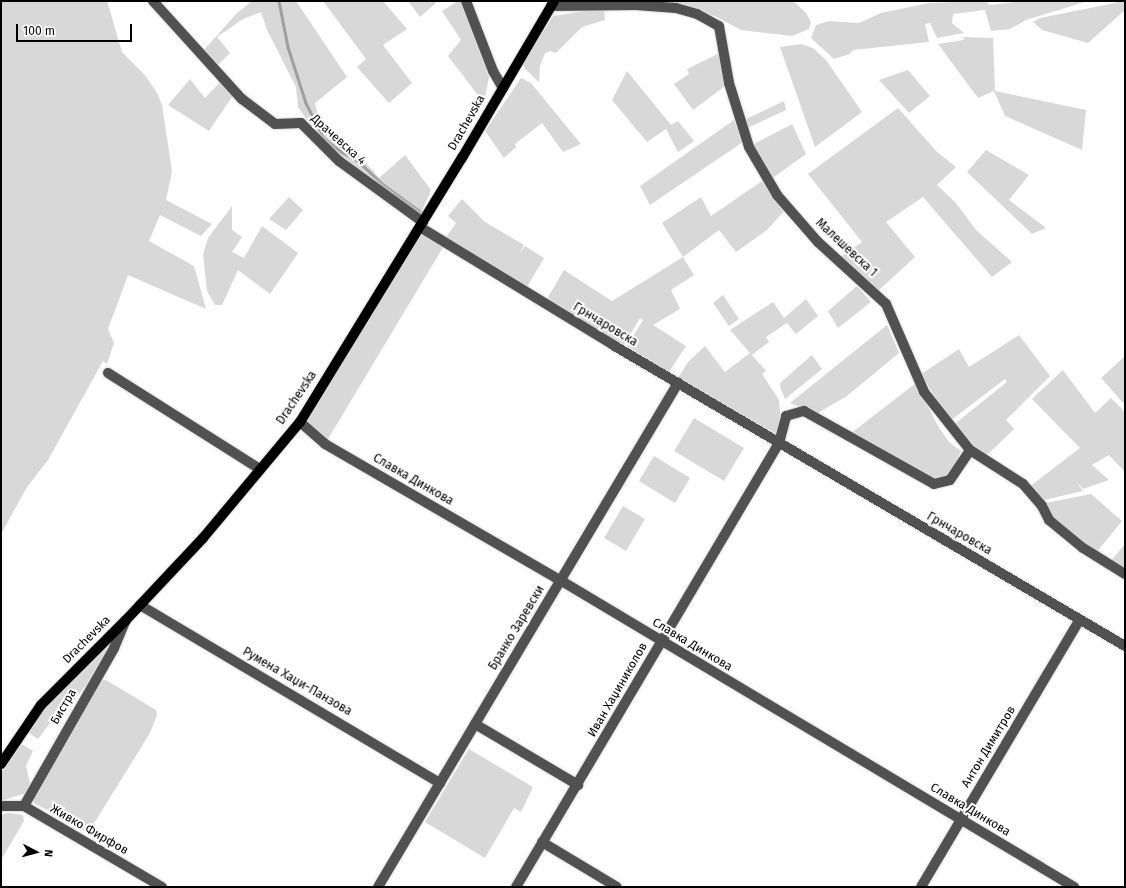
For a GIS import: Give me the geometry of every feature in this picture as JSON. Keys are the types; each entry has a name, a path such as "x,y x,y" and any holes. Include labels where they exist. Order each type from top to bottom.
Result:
{"main road":[{"name":"Drachevska","path":"1,764 4,752 40,705 126,620 203,538 300,422 421,225 553,4"}],"street":[{"name":"Драчевска 4","path":"153,1 242,99 275,124 301,123 339,162 421,225"},
{"path":"466,1 493,71 503,88"},
{"name":"Малешевска 1","path":"553,4 636,5 676,8 697,14 719,26 736,110 749,147 765,177 786,207 818,242 886,304 924,392 970,450 1023,484 1042,506 1049,520 1083,548 1125,574"},
{"name":"Грнчаровска","path":"421,225 678,383 1079,621 1125,646"},
{"path":"108,373 260,469"},
{"path":"308,432 309,415 328,383 330,373"},
{"name":"Бранко Заревски","path":"378,887 678,383"},
{"path":"779,443 786,416 804,411 938,484 950,480 970,450"},
{"name":"Славка Динкова","path":"300,422 308,432 560,580 661,642 1074,887"},
{"name":"Иван Хаџиниколов","path":"516,887 578,785 779,443"},
{"name":"Румена Хаџи-Панзова","path":"140,605 440,783"},
{"name":"Бистра","path":"24,806 114,648 126,620"},
{"name":"Антон Димитров","path":"921,887 1079,621"},
{"path":"475,724 578,785"},
{"path":"1,806 24,806"},
{"name":"Живко Фирфов","path":"24,806 162,887"},
{"path":"542,842 617,887"}],"shaded area":[{"path":"1,1 107,1 122,52 145,75 157,93 162,105 172,171 166,200 212,224 201,236 160,215 149,241 194,266 206,309 128,275 108,329 114,343 107,364 103,361 48,460 27,487 1,534"},
{"path":"252,1 296,1 347,77 315,103 319,120 359,155 379,178 405,155 431,190 421,213 416,213 321,141 298,107 296,87 267,30 261,12 243,19 217,37 230,53 216,67 203,51 236,14"},
{"path":"323,1 383,1 407,29 383,45 412,83 389,103 357,67 366,59"},
{"path":"408,1 434,1 436,3 420,17"},
{"path":"458,1 461,1 489,77 484,103 448,56 461,40 442,11"},
{"path":"793,1 806,13 811,22 809,29 792,36 741,30 715,16 664,2"},
{"path":"985,1 990,5 1024,1 1088,1 1026,20 1010,29 991,31 985,10 953,14 952,23 964,33 937,38 930,23 925,24 929,42 853,50 850,54 834,59 811,38 816,25 829,21 859,23 881,13 929,3"},
{"path":"1125,1 1125,10 1088,43 1042,30 1033,22 1040,18"},
{"path":"604,8 605,20 582,27 556,53 550,51 545,53 540,66 539,82 525,69 523,63 553,16"},
{"path":"963,37 993,38 995,91 1086,110 1082,150 1005,116 994,91 978,98 938,44 964,40"},
{"path":"801,44 813,48 826,60 862,112 815,147 780,47"},
{"path":"720,53 725,86 693,110 674,84 689,74 687,69"},
{"path":"908,70 930,96 909,113 879,80"},
{"path":"627,71 671,125 678,121 694,141 678,152 666,129 647,142 612,100"},
{"path":"521,78 531,83 581,144 563,152 542,123 515,144 516,147 504,158 485,131"},
{"path":"190,79 205,98 222,80 232,93 232,97 209,131 168,105"},
{"path":"784,101 786,110 745,129 742,121"},
{"path":"898,108 937,152 956,167 937,185 956,203 976,230 1012,262 992,277 923,197 886,222 915,257 878,291 839,258 862,242 808,174"},
{"path":"734,120 743,142 650,205 640,186"},
{"path":"792,124 806,154 770,180 750,146"},
{"path":"986,150 1029,175 1009,200 1046,228 1032,234 967,172"},
{"path":"762,181 785,210 767,230 736,252 719,230 683,257 662,223 701,197 711,216"},
{"path":"289,197 303,210 286,230 269,219"},
{"path":"462,199 485,222 524,245 519,255 525,246 544,258 527,287 445,239 456,223 448,216"},
{"path":"232,206 232,230 242,237 232,252 244,258 262,226 298,253 270,294 238,270 222,305 215,305 207,291 203,254 208,238"},
{"path":"420,227 445,244 325,444 300,422"},
{"path":"683,257 694,275 671,290 680,309 653,325 686,346 669,372 627,346 643,320 640,318 624,345 547,299 564,270 612,301"},
{"path":"857,286 871,302 838,328 828,311"},
{"path":"723,295 739,319 729,326 713,303"},
{"path":"806,299 818,316 796,334 787,323 766,337 769,342 752,355 766,371 762,374 779,400 781,421 778,435 678,378 688,362 705,346 725,372 750,353 730,330 773,302 784,318"},
{"path":"887,325 899,353 847,396 816,414 790,403"},
{"path":"1019,335 1050,376 1006,420 1014,429 986,456 960,437 952,426 1007,382 1005,379 950,421 921,374 959,349 969,367"},
{"path":"812,355 822,369 785,399 780,387 781,382"},
{"path":"1125,356 1125,405 1101,378"},
{"path":"1063,370 1095,413 1111,398 1125,412 1125,472 1109,455 1092,465 1109,480 1083,489 1076,481 1083,491 1040,501 1029,487 1080,448 1032,399"},
{"path":"916,383 938,426 949,442 961,451 949,477 941,482 850,434"},
{"path":"694,418 744,448 724,481 674,451"},
{"path":"654,456 690,478 675,503 639,481"},
{"path":"1091,494 1122,521 1095,554 1072,538 1041,504"},
{"path":"623,506 645,519 626,551 604,538"},
{"path":"1125,544 1125,572 1109,563"},
{"path":"115,637 86,685 64,713 50,723 38,739 29,733 44,709"},
{"path":"106,680 156,710 157,715 150,733 88,833 34,803 34,797 100,681"},
{"path":"22,744 33,751 26,766 30,783 26,793 1,801 1,773"},
{"path":"469,749 533,787 521,812 514,808 485,858 425,822"},
{"path":"8,813 23,815 24,821 1,860 1,815"}],"waterway":[{"path":"279,1 288,47 306,103 324,138 340,151 357,160 384,185 421,212"}]}
